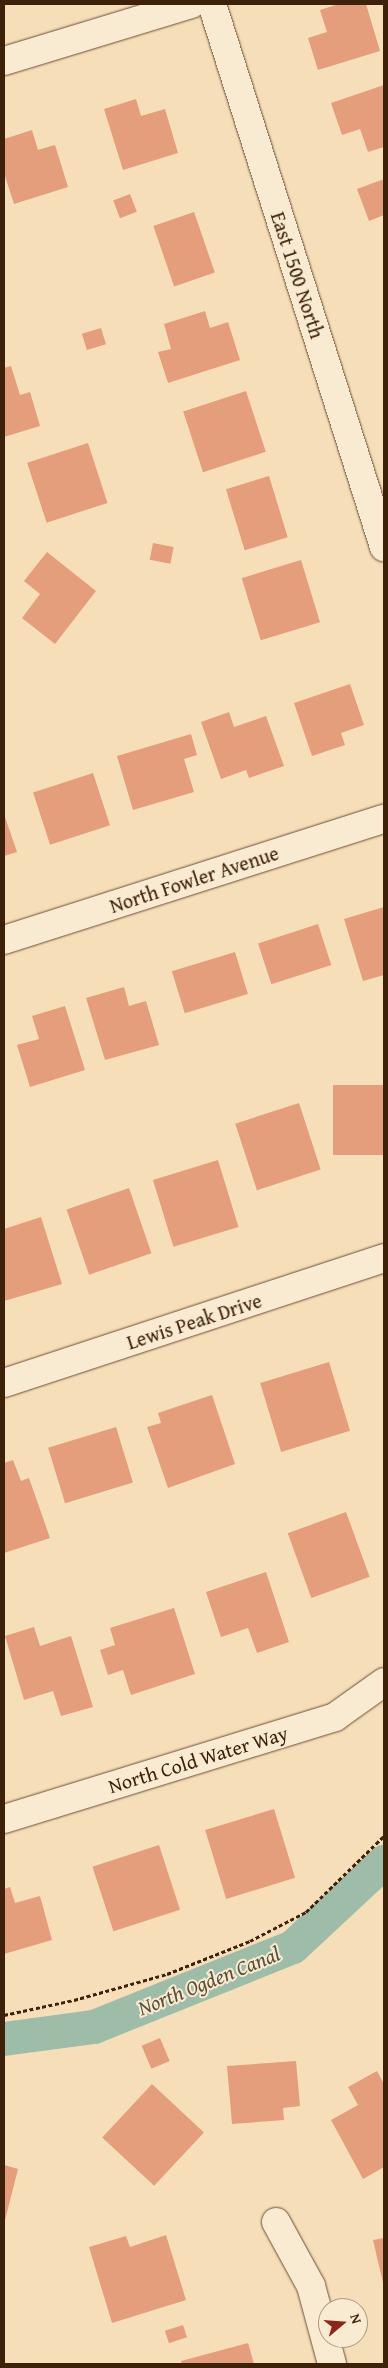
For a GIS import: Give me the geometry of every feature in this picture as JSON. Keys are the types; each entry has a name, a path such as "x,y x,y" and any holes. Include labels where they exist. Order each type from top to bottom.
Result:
{"street":[{"path":"4,61 192,4"},
{"name":"East 1500 North","path":"212,4 384,547"},
{"name":"North Fowler Avenue","path":"4,940 384,819"},
{"name":"Lewis Peak Drive","path":"4,1383 384,1258"},
{"name":"North Cold Water Way","path":"4,1819 335,1717 384,1682"},
{"path":"276,2222 311,2286 332,2364"}],"path":[{"path":"4,2015 74,2000 167,1974 250,1941 306,1912 384,1836"}],"building":[{"path":"339,4 366,4 380,51 318,70 308,38 327,32 320,10"},
{"path":"384,85 384,147 368,152 360,129 342,135 331,103"},
{"path":"136,99 141,116 165,109 178,153 123,170 104,109"},
{"path":"32,130 38,150 55,145 68,187 14,204 4,173 4,139"},
{"path":"384,179 384,215 369,221 357,189"},
{"path":"130,194 137,212 120,218 113,200"},
{"path":"194,212 215,273 174,287 153,226"},
{"path":"205,311 210,328 228,322 240,360 168,383 158,352 171,349 164,324"},
{"path":"101,328 106,344 87,350 82,334"},
{"path":"11,366 20,395 30,392 40,426 4,437 4,368"},
{"path":"246,391 266,452 203,472 183,411"},
{"path":"88,443 107,503 47,523 27,463"},
{"path":"269,476 288,537 245,550 226,489"},
{"path":"153,543 174,547 170,564 150,560"},
{"path":"47,552 96,591 55,644 22,618 40,594 24,581"},
{"path":"301,560 320,622 261,640 242,578"},
{"path":"350,684 364,725 341,733 345,745 312,756 294,703"},
{"path":"229,712 234,727 266,716 284,766 249,778 246,770 221,779 201,722"},
{"path":"191,734 197,755 184,759 194,792 133,810 117,756"},
{"path":"93,773 110,825 50,845 33,792"},
{"path":"4,814 17,852 4,856"},
{"path":"384,907 384,975 363,981 344,919"},
{"path":"318,924 331,965 271,984 258,943"},
{"path":"235,952 248,994 185,1013 172,971"},
{"path":"124,987 129,1006 146,1001 159,1045 105,1060 86,998"},
{"path":"65,1006 85,1070 30,1087 17,1045 39,1039 32,1016"},
{"path":"333,1085 384,1085 384,1155 333,1155"},
{"path":"299,1103 321,1170 257,1190 235,1124"},
{"path":"218,1160 238,1227 173,1247 153,1180"},
{"path":"129,1188 151,1253 89,1275 67,1209"},
{"path":"41,1217 62,1284 4,1301 4,1229"},
{"path":"329,1362 350,1431 281,1452 260,1383"},
{"path":"212,1395 235,1464 168,1488 147,1427 161,1423 158,1413"},
{"path":"116,1427 133,1482 65,1503 48,1448"},
{"path":"13,1460 21,1481 29,1478 50,1538 4,1553 4,1463"},
{"path":"346,1512 370,1577 311,1598 288,1533"},
{"path":"266,1572 289,1642 257,1653 248,1628 221,1637 206,1592"},
{"path":"174,1608 195,1674 131,1695 123,1670 108,1675 100,1650 115,1645 110,1628"},
{"path":"34,1627 40,1646 71,1636 93,1707 61,1716 53,1691 24,1700 5,1636"},
{"path":"274,1809 295,1878 226,1899 205,1830"},
{"path":"159,1845 180,1910 113,1931 92,1867"},
{"path":"10,1887 15,1903 40,1896 52,1940 4,1954 4,1889"},
{"path":"160,2038 170,2061 151,2069 142,2046"},
{"path":"296,2061 300,2106 283,2108 284,2120 232,2124 227,2066"},
{"path":"377,2071 384,2084 384,2167 363,2179 331,2120 358,2105 348,2087"},
{"path":"152,2084 204,2132 154,2186 102,2137"},
{"path":"4,2165 18,2169 4,2224"},
{"path":"166,2235 186,2300 112,2323 89,2247 126,2236 130,2247"},
{"path":"384,2238 384,2287 373,2240"},
{"path":"183,2325 187,2337 169,2343 165,2331"},
{"path":"248,2343 254,2364 182,2364 181,2361"}],"waterway":[{"name":"North Ogden Canal","path":"4,2039 94,2027 293,1947 384,1862"}]}
